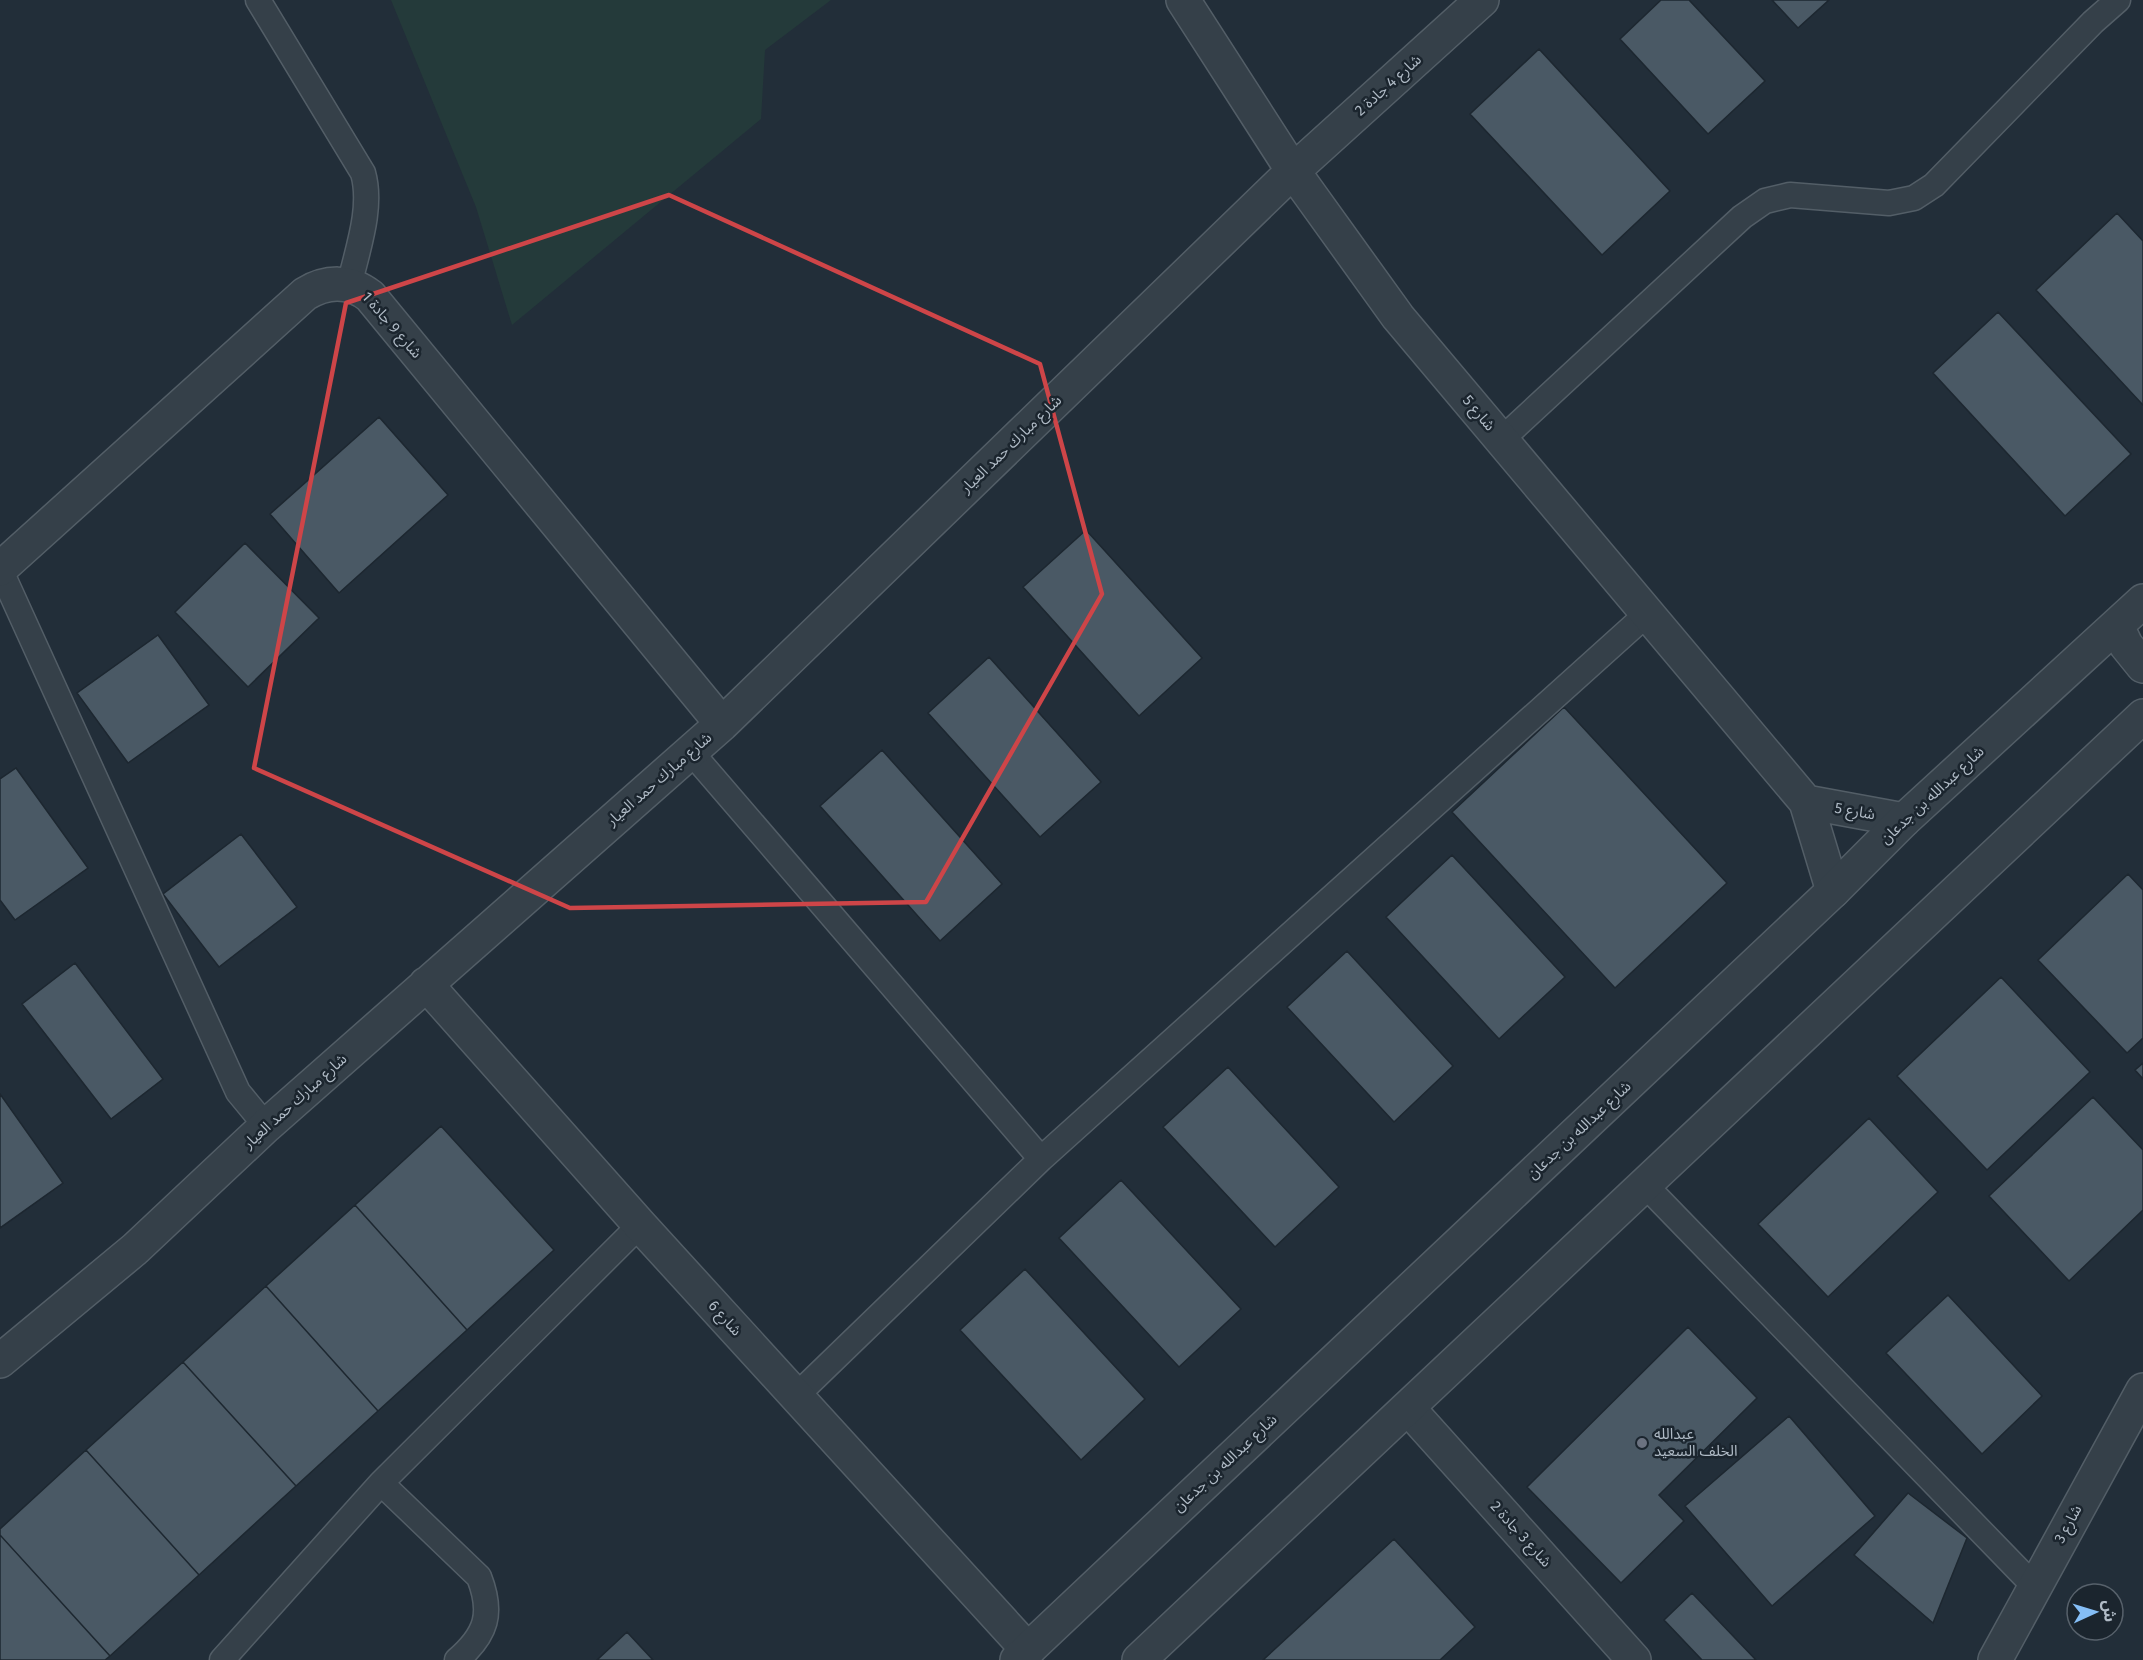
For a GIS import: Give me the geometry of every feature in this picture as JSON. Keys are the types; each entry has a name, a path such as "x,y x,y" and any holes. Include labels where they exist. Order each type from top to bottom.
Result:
{"street":[{"name":"شارع 5","path":"1183,0 1293,171 1398,317 1806,802 1833,891"},
{"name":"شارع 4 جادة 2","path":"1293,171 1482,0"},
{"name":"شارع مبارك حمد العيار","path":"0,1361 135,1249 266,1126 722,724 1293,171"},
{"name":"شارع 9 جادة 1","path":"0,569 305,294 320,285 360,288 370,296 722,724"},
{"name":"شارع عبدالله بن جدعان","path":"1022,1655 1833,891 1904,820 2143,601"},
{"path":"2117,626 2126,645 2143,666"},
{"path":"1139,1660 2143,716"},
{"name":"شارع 5","path":"1806,802 1904,820"},
{"name":"شارع 6","path":"426,984 640,1225 796,1396 1022,1655"},
{"name":"شارع 3","path":"1995,1660 2143,1390"},
{"name":"شارع 3 جادة 2","path":"1408,1408 1634,1660"}],"lane":[{"path":"1501,440 1742,217 1765,201 1790,195 1889,203 1914,198 1935,185 2092,22 2118,0"},
{"path":"268,4 363,173 367,185 366,204 349,286"},
{"path":"0,569 238,1092 266,1126"},
{"path":"796,1396 1041,1159 1648,613"},
{"path":"691,752 1041,1159"},
{"path":"1645,1185 2035,1587"},
{"path":"222,1660 381,1483 640,1225"},
{"path":"381,1483 479,1576 487,1596 488,1612 484,1628 469,1650 457,1660"}],"highlighted area":[{"path":"669,195 1040,364 1102,594 926,902 570,908 254,768 346,303"}],"green space":[{"path":"391,0 831,0 765,50 761,119 512,325 476,207"}],"building":[{"path":"1661,0 1689,0 1765,81 1708,134 1620,39"},
{"path":"1772,0 1829,0 1798,28"},
{"path":"1539,49 1670,191 1602,255 1470,114"},
{"path":"2117,213 2143,241 2143,405 2036,290"},
{"path":"1998,312 2131,454 2065,516 1933,373"},
{"path":"379,417 448,495 339,593 270,514"},
{"path":"1086,530 1202,658 1139,716 1023,587"},
{"path":"245,543 319,618 248,687 175,612"},
{"path":"158,635 209,705 128,763 77,693"},
{"path":"989,657 1101,782 1040,837 928,713"},
{"path":"1564,707 1727,883 1615,988 1452,812"},
{"path":"882,750 1002,884 940,941 820,806"},
{"path":"16,768 88,868 15,920 0,900 0,779"},
{"path":"241,834 297,907 219,967 163,894"},
{"path":"1452,855 1565,977 1499,1039 1386,917"},
{"path":"2128,874 2143,890 2143,1038 2127,1053 2038,960"},
{"path":"1347,951 1453,1066 1394,1122 1287,1007"},
{"path":"75,963 163,1079 111,1119 22,1004"},
{"path":"2001,977 2090,1072 1987,1170 1897,1076"},
{"path":"2143,1063 2143,1079 2135,1070"},
{"path":"1228,1067 1339,1187 1275,1247 1163,1127"},
{"path":"0,1094 63,1183 0,1228"},
{"path":"2093,1097 2143,1150 2143,1210 2069,1281 1989,1196"},
{"path":"1869,1118 1938,1192 1828,1297 1758,1224"},
{"path":"441,1126 554,1250 467,1330 355,1205"},
{"path":"1121,1180 1241,1309 1179,1367 1059,1238"},
{"path":"355,1205 467,1330 378,1411 266,1286"},
{"path":"1025,1269 1145,1399 1081,1460 960,1330"},
{"path":"266,1286 378,1411 296,1486 183,1362"},
{"path":"1948,1295 2042,1396 1982,1454 1886,1353"},
{"name":"عبدالله الخلف السعيد","path":"1688,1327 1757,1398 1659,1495 1684,1521 1621,1583 1527,1487"},
{"path":"183,1362 296,1486 199,1575 86,1450"},
{"path":"1789,1416 1875,1516 1772,1606 1685,1506"},
{"path":"86,1450 199,1575 110,1656 0,1535 0,1529"},
{"path":"1908,1493 1967,1538 1933,1623 1854,1555"},
{"path":"0,1535 110,1656 105,1660 0,1660"},
{"path":"1394,1539 1475,1627 1440,1660 1263,1660"},
{"path":"1692,1593 1756,1660 1702,1660 1664,1620"},
{"path":"627,1632 653,1660 597,1660"}],"place":[{"name":"عبدالله الخلف السعيد","path":"1642,1443"}]}
